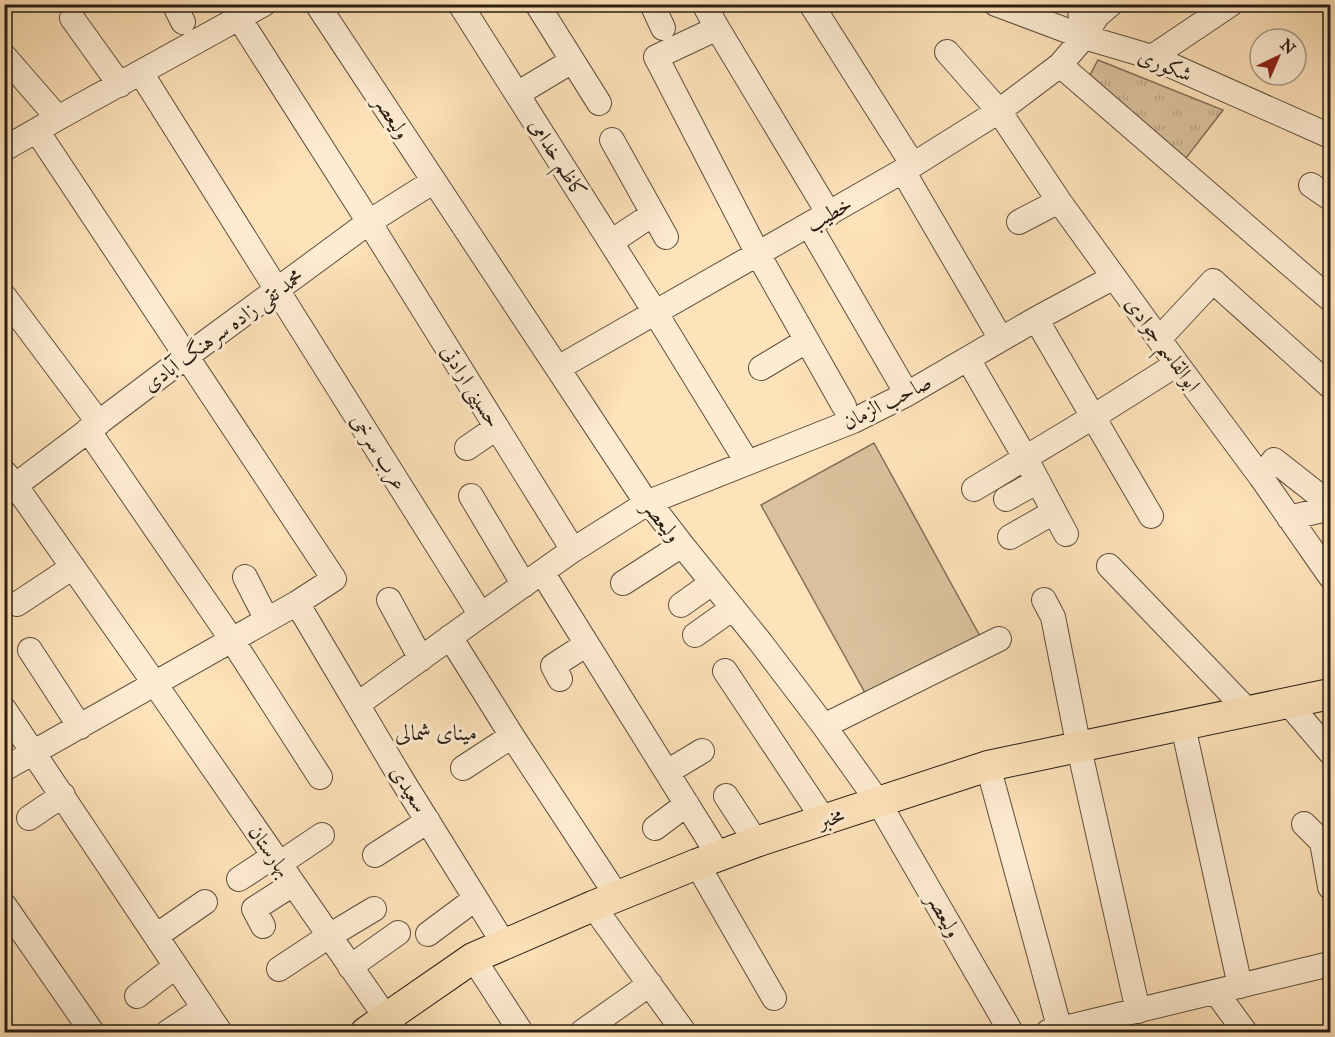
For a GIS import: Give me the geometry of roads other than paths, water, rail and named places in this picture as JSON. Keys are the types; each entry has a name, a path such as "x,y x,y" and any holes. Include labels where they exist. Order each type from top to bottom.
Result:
{"main road":[{"name":"مخبر","path":"382,1028 473,958 605,901 756,842 988,766 1330,694"}],"street":[{"path":"4,150 264,4"},
{"name":"ولیعصر","path":"317,4 644,499 649,502 762,643 879,803 1005,1030"},
{"name":"کاظم خدامی","path":"460,4 742,453"},
{"path":"537,4 599,104"},
{"path":"652,4 663,28"},
{"path":"704,4 819,219 907,394"},
{"path":"811,4 908,168 1001,339"},
{"name":"شکوری","path":"996,4 1084,37 1152,57 1330,136"},
{"path":"1079,4 1084,37"},
{"name":"خطیب","path":"558,368 908,168 999,111 1060,65 1084,37 1097,16 1111,4"},
{"path":"1152,57 1231,4"},
{"path":"72,18 120,85"},
{"name":"حسینی ارادتی","path":"239,18 573,550"},
{"path":"716,26 707,33 656,57 758,254 844,406"},
{"name":"ابوالقاسم جوادی","path":"947,52 999,111 1059,201 1261,477 1330,576"},
{"path":"4,56 58,118"},
{"path":"517,94 572,61"},
{"path":"1060,65 1330,298"},
{"name":"عرب سرخی","path":"141,73 481,615"},
{"path":"4,769 297,603 334,579 37,131"},
{"path":"612,140 666,237"},
{"name":"محمد تقی زاده سرهنگ آبادی","path":"8,484 93,426 369,222 434,181"},
{"path":"1019,222 1059,201"},
{"path":"611,242 653,214"},
{"name":"صاحب الزمان","path":"358,704 573,550 649,502 742,453 854,421 907,394 1036,319 1114,277"},
{"path":"1159,339 1213,280 1330,386"},
{"path":"4,296 93,426 320,777"},
{"path":"1036,319 1151,516"},
{"path":"761,368 807,341"},
{"path":"968,359 1066,534"},
{"path":"974,489 1177,364"},
{"path":"466,448 496,428"},
{"path":"1261,477 1274,460 1330,506"},
{"path":"1006,499 1038,481"},
{"name":"بهارستان","path":"8,484 73,567 277,860 350,967 382,1028"},
{"path":"471,496 587,644 687,804 708,860 774,998"},
{"path":"1288,518 1330,506"},
{"path":"1010,537 1054,512"},
{"path":"623,583 682,545"},
{"path":"1109,566 1248,711"},
{"path":"17,604 73,567"},
{"path":"244,577 267,620"},
{"path":"681,605 712,583"},
{"path":"388,600 421,658"},
{"path":"1044,600 1053,617 1079,747 1127,1020"},
{"name":"سعیدی","path":"297,603 402,780 504,944"},
{"path":"695,635 733,608"},
{"path":"450,637 512,736 650,984 684,1032"},
{"path":"824,726 999,639"},
{"path":"560,680 553,666 587,644"},
{"path":"30,650 80,727"},
{"path":"725,671 824,820"},
{"path":"1288,704 1330,752"},
{"path":"4,709 220,1032"},
{"path":"1183,726 1240,986"},
{"path":"463,768 512,736"},
{"path":"667,772 702,751"},
{"path":"988,766 1054,1031 1127,1020 1216,992 1330,964"},
{"path":"29,818 63,795"},
{"path":"726,795 756,842"},
{"path":"655,828 687,804"},
{"path":"375,855 428,821"},
{"path":"1304,824 1322,842 1330,887"},
{"path":"239,879 322,835"},
{"path":"263,926 254,909 293,884"},
{"path":"428,934 475,899"},
{"path":"156,936 205,902"},
{"path":"4,906 92,1032"},
{"path":"279,969 374,909"},
{"path":"350,967 398,933"},
{"path":"473,958 521,1032"},
{"path":"137,996 176,966"},
{"path":"582,1032 650,984"},
{"path":"1216,992 1245,1032"},
{"path":"168,1032 204,1008"}],"district":[{"name":"مینای شمالی","path":"436,732"}]}
